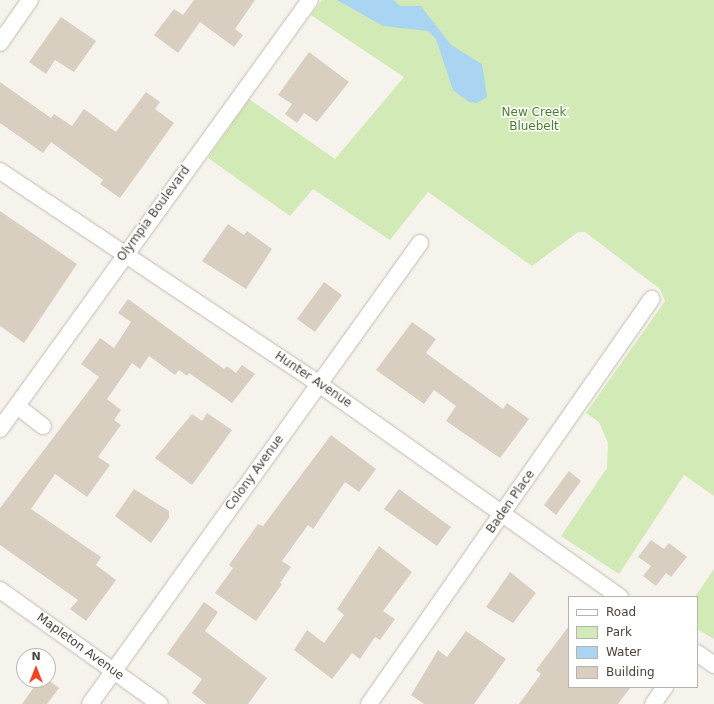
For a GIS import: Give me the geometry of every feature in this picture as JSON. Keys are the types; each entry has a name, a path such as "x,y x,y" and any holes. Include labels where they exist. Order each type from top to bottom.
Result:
{"street":[{"path":"0,42 30,0"},
{"name":"Olympia Boulevard","path":"0,429 124,255 310,0"},
{"name":"Hunter Avenue","path":"0,171 319,384 504,513 619,596"},
{"name":"Colony Avenue","path":"90,704 420,243"},
{"name":"Baden Place","path":"369,704 504,513 652,299"},
{"path":"17,406 43,426"},
{"name":"Mapleton Avenue","path":"0,590 113,672 160,704"},
{"path":"698,654 714,665"},
{"path":"652,704 664,688"}],"green space":[{"name":"New Creek Bluebelt","path":"322,0 714,0 714,496 684,475 619,574 561,536 607,468 608,443 599,422 586,413 665,301 660,289 585,232 578,232 532,266 428,192 390,240 313,189 290,216 208,158 249,99 335,159 404,77 311,15"},
{"path":"714,569 714,639 698,630 698,596 696,596"}],"water":[{"path":"337,0 394,0 400,6 421,6 451,45 482,64 487,97 477,103 469,102 453,90 436,39 428,31 383,26"}],"building":[{"path":"194,0 255,0 235,29 243,35 234,47 200,22 178,53 154,35 174,9 183,15"},
{"path":"61,17 96,41 74,72 55,60 46,74 29,62"},
{"path":"309,52 349,82 317,122 304,113 297,123 285,114 292,104 278,95"},
{"path":"0,82 51,118 54,114 72,126 84,109 116,132 146,92 160,102 155,109 174,123 120,198 100,184 103,180 51,142 43,153 0,123"},
{"path":"0,211 77,264 24,343 0,326"},
{"path":"228,224 244,235 247,231 272,249 246,289 202,261"},
{"path":"324,282 342,295 315,332 297,319"},
{"path":"128,299 224,369 227,366 236,373 242,365 255,374 232,403 189,373 187,376 179,370 175,375 149,356 140,369 132,363 107,399 121,410 114,420 121,425 98,457 110,465 87,497 55,474 31,509 101,557 96,565 116,580 86,621 70,609 78,600 0,545 0,508 99,377 81,364 100,338 114,348 131,322 118,313"},
{"path":"412,322 436,339 426,353 503,409 507,403 529,419 500,458 446,421 456,406 434,390 424,404 376,370"},
{"path":"207,413 232,430 192,485 155,458 192,414 202,421"},
{"path":"331,435 376,469 359,492 345,482 313,529 308,525 282,561 291,567 280,583 282,584 256,621 215,593 233,568 229,565 258,524 263,526"},
{"path":"569,471 581,481 556,515 544,505"},
{"path":"134,489 169,511 169,518 151,543 115,516"},
{"path":"399,489 451,527 437,546 384,509"},
{"path":"651,540 664,549 669,543 687,557 671,577 666,573 656,586 643,576 651,566 638,557"},
{"path":"379,546 412,572 383,611 395,619 380,640 375,637 360,659 352,653 332,679 294,650 307,630 324,643 344,615 337,609"},
{"path":"510,572 536,593 513,623 486,607"},
{"path":"204,602 218,612 205,631 267,678 248,704 206,704 192,693 202,679 167,654"},
{"path":"568,627 568,688 630,688 618,704 519,704 541,674 536,670"},
{"path":"466,631 506,659 474,704 424,704 411,695 438,650 447,657"},
{"path":"56,686 59,688 47,704 22,704 33,688 56,688"}]}
